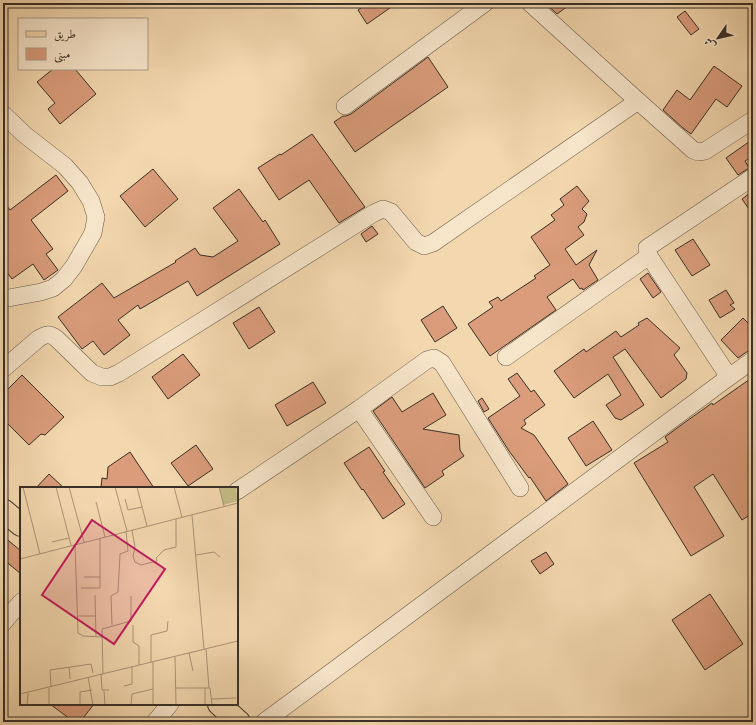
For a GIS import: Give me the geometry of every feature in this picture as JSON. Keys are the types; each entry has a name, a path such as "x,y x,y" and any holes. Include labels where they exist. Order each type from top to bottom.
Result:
{"main road":[{"path":"3,510 20,525"},
{"path":"220,705 239,722"}],"street":[{"path":"345,106 485,3"},
{"path":"530,3 693,150 698,152 705,151 753,120"},
{"path":"3,369 44,335 51,335 92,373 102,377 110,377 119,373 374,213 383,209 391,212 416,242 424,246 433,243 638,101"},
{"path":"3,114 24,135 65,166 80,183 91,201 96,217 93,233 74,266 64,279 53,288 41,292 3,299"},
{"path":"729,377 649,256 647,248 753,177"},
{"path":"506,358 649,256"},
{"path":"238,490 359,409 427,360 434,358 442,363 520,488"},
{"path":"264,722 753,360"},
{"path":"359,409 433,517"},
{"path":"3,623 20,603"},
{"path":"155,722 169,705"}],"building":[{"path":"368,3 397,3 367,24 358,10"},
{"path":"545,3 572,3 557,14"},
{"path":"685,11 699,29 691,35 677,17"},
{"path":"428,57 448,87 355,152 334,122 343,116 351,114"},
{"path":"714,66 742,86 727,107 716,99 691,134 663,110 677,90 690,100"},
{"path":"52,70 76,70 96,94 60,124 48,109 55,103 37,82"},
{"path":"312,134 365,207 339,223 309,180 279,200 258,168 280,154 281,155"},
{"path":"753,139 753,156 745,161 749,168 738,175 726,158"},
{"path":"153,169 178,199 145,227 120,196"},
{"path":"56,175 68,191 31,220 53,249 46,254 58,270 44,280 33,264 12,279 3,267 3,201 10,210"},
{"path":"577,186 589,201 582,209 587,214 584,222 578,227 584,235 565,249 576,265 597,250 589,265 598,280 583,290 582,288 580,289 573,279 547,297 556,310 490,356 468,324 493,307 489,302 498,297 501,301 536,278 534,276 550,265 531,237 555,220 551,215 564,205 560,199"},
{"path":"239,189 263,222 265,220 280,244 197,296 188,281 140,309 138,305 118,320 130,335 104,355 93,341 82,349 58,317 102,283 114,298 176,262 175,261 195,248 200,255 213,257 238,241 213,208"},
{"path":"753,189 753,215 742,199 750,193 749,191"},
{"path":"372,226 378,234 366,242 361,234"},
{"path":"693,239 710,265 692,276 675,250"},
{"path":"648,273 661,292 653,298 640,279"},
{"path":"726,290 734,303 730,305 735,309 720,318 709,300"},
{"path":"443,306 457,328 435,342 421,320"},
{"path":"259,307 275,332 249,349 233,323"},
{"path":"647,318 680,348 674,355 687,373 686,379 661,398 625,349 613,357 644,405 621,420 615,418 606,405 621,395 608,374 574,398 554,371 584,349 586,352 616,331 621,337 639,325 638,323"},
{"path":"743,318 753,328 753,347 738,358 721,340"},
{"path":"183,354 200,375 168,399 152,377"},
{"path":"517,373 531,392 534,390 545,405 524,420 526,424 521,428 534,435 568,484 546,501 530,477 529,478 509,451 488,418 520,396 508,379"},
{"path":"22,375 64,417 45,435 41,434 29,445 3,419 3,394"},
{"path":"753,377 753,513 742,520 713,474 694,487 724,536 691,556 634,463 668,442 665,437 684,423"},
{"path":"313,382 326,403 287,426 275,405"},
{"path":"433,393 446,415 423,429 459,435 460,450 464,456 442,471 444,475 425,488 373,411 392,397 402,412"},
{"path":"482,398 489,409 484,412 478,401"},
{"path":"593,421 612,450 586,466 568,438"},
{"path":"196,445 213,469 188,486 171,463"},
{"path":"369,447 385,471 383,472 405,504 383,519 344,463"},
{"path":"130,452 153,487 101,487 102,478 107,479 108,467"},
{"path":"49,474 63,487 37,487"},
{"path":"3,536 20,550 20,573 3,559"},
{"path":"546,552 554,564 540,574 531,561"},
{"path":"710,594 743,644 705,670 672,620"},
{"path":"51,705 93,705 80,722 74,722"}]}
